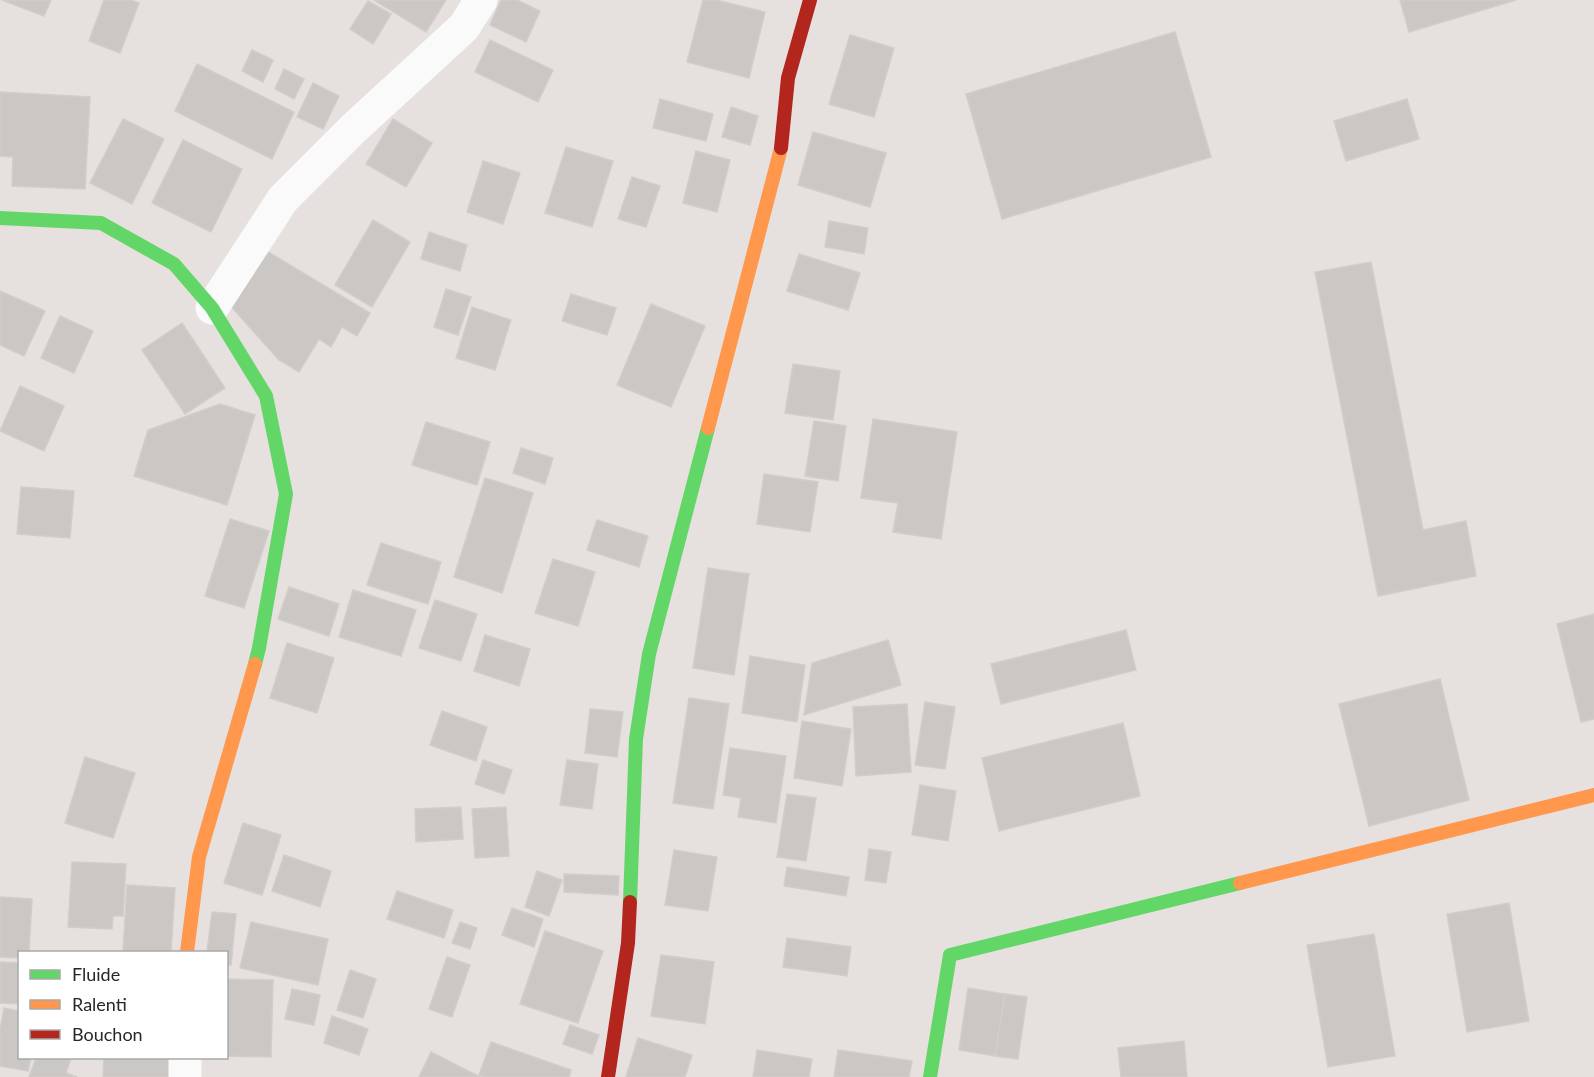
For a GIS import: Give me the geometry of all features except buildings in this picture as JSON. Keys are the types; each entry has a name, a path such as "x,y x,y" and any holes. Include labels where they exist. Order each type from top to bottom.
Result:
{"street":[{"path":"212,308 283,199 353,129 464,27 481,0"},
{"path":"608,1077 628,943 636,739 649,654 783,140 788,78 810,0"},
{"path":"0,218 101,224 174,264 212,308 266,396 286,494 259,648 199,857 187,951"},
{"path":"930,1077 950,955 1594,795"},
{"path":"184,1077 185,1059"}],"traffic: fast":[{"path":"0,218 101,223 174,264 212,308 266,396 286,494 255,664"},
{"path":"630,902 636,739 649,654 708,428"},
{"path":"930,1077 950,955 1240,883"}],"traffic: slow":[{"path":"708,428 781,148"},
{"path":"187,951 199,857 255,664"},
{"path":"1240,883 1594,795"}],"traffic: jam":[{"path":"781,148 788,78 810,0"},
{"path":"608,1077 628,943 630,902"}]}
